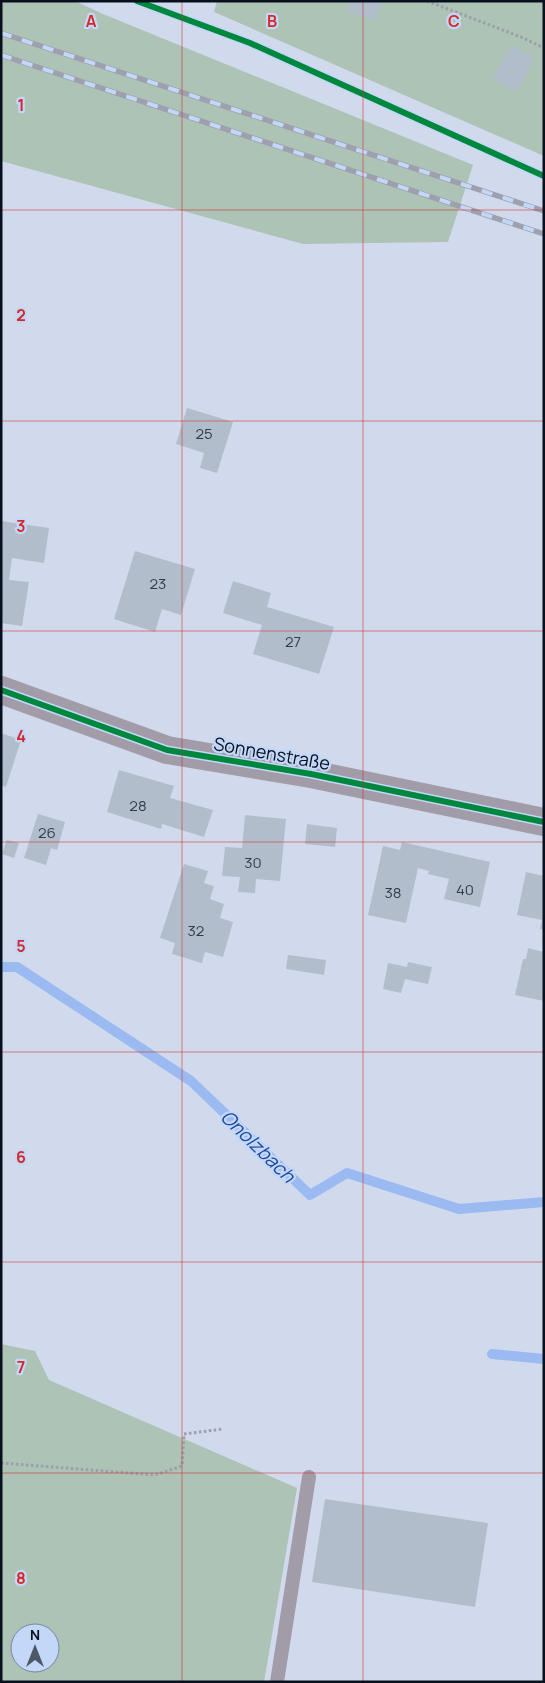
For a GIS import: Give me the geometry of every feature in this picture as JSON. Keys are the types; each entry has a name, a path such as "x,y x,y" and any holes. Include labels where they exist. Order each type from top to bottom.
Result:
{"street":[{"name":"Sonnenstraße","path":"1,690 167,750 311,774 544,822"}],"lane":[{"path":"277,1682 309,1477"}],"path":[{"path":"427,1 521,37 544,48"},
{"path":"1,1463 155,1475 182,1466 184,1434 222,1429"}],"green space":[{"path":"1,1 75,1 473,165 448,242 303,244 1,161"},
{"path":"217,1 544,1 544,156 214,12"},
{"path":"1,1344 35,1351 49,1380 297,1488 264,1682 1,1682"}],"building":[{"path":"351,1 382,1 375,21 348,11"},
{"path":"511,45 534,58 517,92 493,80"},
{"path":"187,408 233,422 217,473 200,468 204,453 176,444"},
{"path":"1,521 49,528 44,563 12,558 9,580 29,582 22,626 1,623"},
{"path":"135,551 195,569 181,615 162,609 155,632 114,619"},
{"path":"233,581 271,593 267,607 334,627 319,674 253,654 262,625 223,613"},
{"path":"1,733 21,740 6,787 1,785"},
{"path":"119,770 174,786 170,798 213,810 204,837 162,824 161,829 107,812"},
{"path":"38,814 65,822 57,850 51,848 46,865 24,858"},
{"path":"245,815 286,819 280,881 256,879 255,893 238,892 240,877 222,876 225,847 242,848"},
{"path":"307,824 337,828 335,847 305,844"},
{"path":"7,840 19,843 14,858 2,854"},
{"path":"402,842 490,862 480,907 444,899 449,879 428,874 429,871 418,868 406,923 368,915 383,846 400,850"},
{"path":"184,864 208,871 204,883 214,886 210,899 224,904 220,918 233,922 223,957 205,952 202,963 172,954 175,943 160,938"},
{"path":"526,872 544,876 544,930 540,929 542,920 517,915"},
{"path":"528,948 544,952 544,1001 515,995 523,959 526,959"},
{"path":"288,955 326,960 324,975 286,969"},
{"path":"408,962 432,967 428,984 405,979 401,993 383,989 388,963 407,967"},
{"path":"325,1499 488,1523 475,1607 312,1582"}],"waterway":[{"name":"Onolzbach","path":"1,967 17,967 191,1081 310,1195 347,1173 459,1209 544,1202"},
{"path":"492,1354 544,1359"}],"railway":[{"path":"1,33 544,211"},
{"path":"1,55 544,234"}],"cycle path":[{"path":"137,1 250,43 544,176"},
{"path":"1,690 167,750 311,774 544,822"}]}
